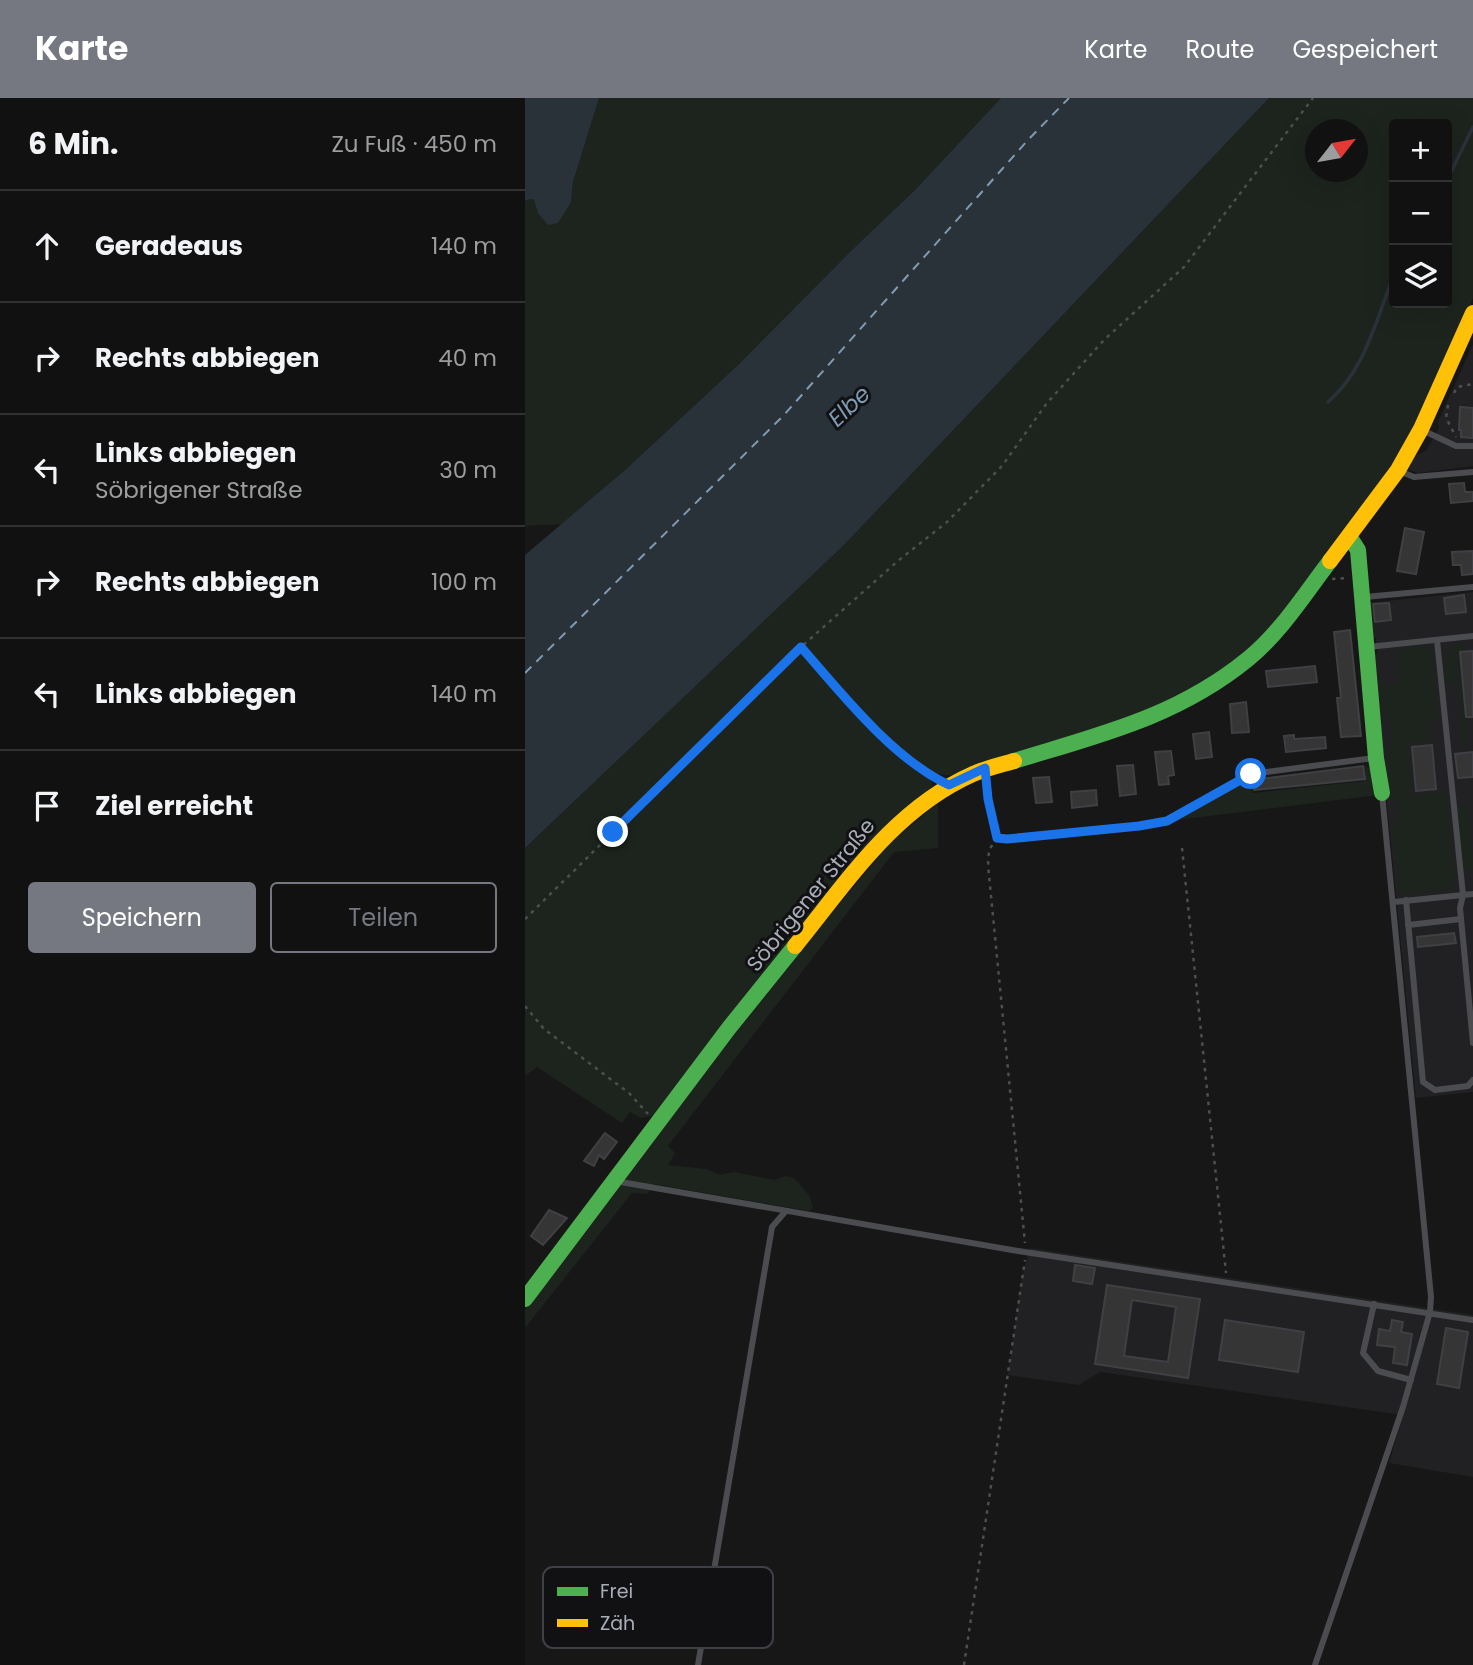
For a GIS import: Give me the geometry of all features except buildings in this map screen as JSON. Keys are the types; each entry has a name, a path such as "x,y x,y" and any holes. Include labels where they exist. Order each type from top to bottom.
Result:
{"street":[{"name":"Söbrigener Straße","path":"525,1298 729,1028 886,834 949,785 985,768 1144,720 1208,689 1249,658 1282,625 1398,470 1421,429 1473,313"},
{"path":"1349,536 1358,550 1376,758 1382,793"}],"lane":[{"path":"1421,429 1456,446 1473,446"},
{"path":"1398,470 1414,477 1473,472"},
{"path":"1363,598 1473,587"},
{"path":"1368,647 1473,636"},
{"path":"1437,640 1463,895 1461,919 1473,1043"},
{"path":"1251,774 1376,758"},
{"path":"1315,1665 1411,1380 1430,1312 1431,1297 1382,793"},
{"path":"1394,902 1473,894"},
{"path":"1406,900 1423,1082 1435,1090 1468,1086 1473,1080"},
{"path":"1408,925 1461,919"},
{"path":"615,1181 1026,1252 1473,1320"},
{"path":"715,1567 772,1227 785,1212"},
{"path":"1374,1304 1363,1353 1378,1370 1411,1380"}],"path":[{"path":"525,919 801,647 899,559 947,522 1002,466 1047,403 1104,340 1184,267 1313,98"},
{"path":"1457,440 1446,418 1447,407 1457,387 1473,384"},
{"path":"1324,579 1360,576"},
{"path":"801,647 866,722 930,776 949,785"},
{"path":"964,1665 1026,1252 988,865 989,850 997,838 988,799 985,768"},
{"path":"997,838 1167,821 1251,774"},
{"path":"1182,848 1227,1282"},
{"path":"525,1006 544,1029 629,1093 656,1123"}],"shaded area":[{"path":"599,98 1001,98 916,189 738,365 624,471 563,524 525,526 525,201 534,200 538,213 571,202 573,182"},
{"path":"1269,98 1473,98 1473,298 1443,368 1394,468 1279,620 1225,671 1143,716 953,776 933,773 914,758 910,763 930,779 933,785 930,790 656,1115 641,1118 630,1112 622,1123 537,1067 525,1076 525,848 845,544"},
{"path":"1473,344 1473,466 1418,473 1410,470 1414,456 1426,451 1439,428 1438,422"},
{"path":"1473,592 1473,1092 1416,1098 1386,794 1374,654 1377,653 1376,638 1371,638 1368,603"},
{"path":"1464,642 1468,650 1457,652 1468,747 1464,748 1457,682 1445,683 1444,670 1448,652"},
{"path":"1426,646 1432,656 1439,720 1428,722 1430,740 1407,744 1413,796 1446,792 1455,879 1453,887 1448,890 1400,894 1392,827 1399,826 1395,799 1389,799 1385,746 1392,745 1388,715 1382,715 1379,686 1399,683 1397,649"},
{"path":"1364,765 1370,769 1378,795 1177,820 1250,777 1252,793 1365,781"},
{"path":"938,803 938,848 894,852 668,1146 675,1153 668,1165 706,1169 720,1175 734,1172 774,1180 786,1176 794,1178 809,1195 813,1208 809,1211 654,1184 647,1194 632,1193 525,1328 525,1309 736,1033 891,842"},
{"path":"1468,806 1473,860 1473,869 1470,872 1463,867 1457,807"},
{"path":"1030,1248 1473,1315 1473,1477 1389,1463 1403,1415 1100,1372 1079,1385 1008,1375 1022,1276"}],"water":[{"path":"525,98 599,98 573,182 571,202 558,223 548,225 538,213 534,200 525,201"},
{"name":"Elbe","path":"1001,98 1269,98 845,544 525,848 525,555 624,471 738,365 916,189"}],"waterway":[{"path":"1452,170 1473,127"},
{"path":"1328,402 1341,389 1361,359 1389,288"}],"ferry route":[{"path":"525,673 784,415 1027,141 1069,98"}],"traffic: fast":[{"path":"1349,536 1358,550 1376,758 1382,793"},
{"path":"1014,761 1136,722 1193,696 1221,679 1271,637 1330,561"},
{"path":"525,1299 729,1028 795,946"}],"traffic: slow":[{"path":"1330,561 1398,470 1421,429 1473,313"},
{"path":"795,946 874,849 919,807 973,774 1014,761"}],"route":[{"path":"613,832 801,647 866,722 930,776 949,785 985,768 988,799 997,838 1139,826 1167,821 1251,774"}]}
